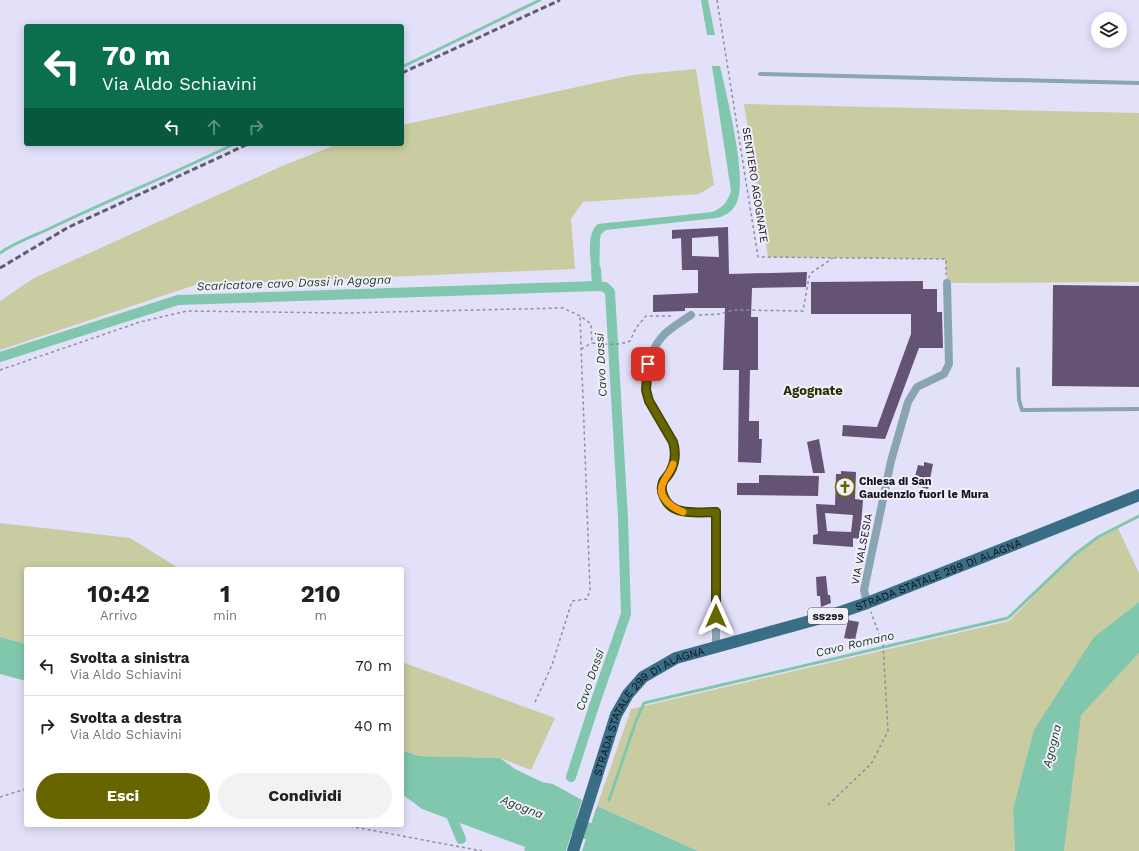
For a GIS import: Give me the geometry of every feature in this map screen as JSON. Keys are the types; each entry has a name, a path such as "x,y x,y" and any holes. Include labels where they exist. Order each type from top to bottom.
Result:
{"main road":[{"name":"STRADA STATALE 299 DI ALAGNA","path":"573,851 616,715 628,694 643,676 676,658 832,615 867,603 1139,495"}],"street":[{"name":"VIA VALSESIA","path":"867,603 864,590 891,461 908,402 917,387 944,374 949,364 946,283"},
{"path":"691,316 669,330 661,338 648,364 646,390 649,401 673,442 675,449 673,464 663,482 662,492 666,502 672,508 684,512 716,512 716,647"}],"lane":[{"path":"760,74 1139,83"},
{"path":"1018,369 1019,400 1022,410 1139,409"}],"path":[{"name":"SENTIERO AGOGNATE","path":"717,0 758,257 946,259 946,283"},
{"path":"582,349 592,343 622,344 630,341 636,328 646,316 691,316 719,314 733,310 803,311 811,273 833,258"},
{"path":"0,370 140,322 187,311 346,313 563,308 580,316 591,324 592,343"},
{"path":"535,702 552,665 572,601 588,599 590,590 580,316"},
{"path":"828,806 871,764 888,731 883,645 867,603"},
{"path":"0,797 24,790"},
{"path":"355,827 482,851"}],"shaded area":[{"path":"696,69 714,185 699,194 583,202 571,219 575,269 195,285 0,350 0,301 34,278 282,166 333,146 404,146 404,125 632,75"},
{"path":"744,104 1139,113 1139,282 947,283 945,259 768,257"},
{"path":"0,523 130,538 177,567 24,567 24,643 0,637"},
{"path":"1117,526 1139,573 1139,602 1094,637 1013,809 1015,851 698,851 597,806 631,709 1009,621 1075,554"},
{"path":"1139,653 1139,851 1064,851 1080,715"},
{"path":"404,663 555,718 531,770 500,758 419,756 404,751"}],"water":[{"path":"701,0 708,0 715,35 707,35"},
{"path":"712,66 720,66 735,136 740,176 739,192 736,204 728,213 717,218 606,230 601,234 600,239 599,282 593,282 590,260 590,243 591,235 598,224 712,212 722,207 728,198 731,191"},
{"path":"1139,602 1139,653 1081,715 1064,851 1015,851 1013,809 1034,730 1094,637"},
{"path":"0,637 24,643 24,680 0,674"},
{"path":"404,751 419,756 500,758 515,769 542,782 553,784 582,800 566,851 526,851 524,850 525,847 422,809 404,796"},
{"path":"597,806 698,851 582,851"}],"building":[{"path":"728,227 729,274 807,272 806,287 752,288 751,317 758,317 758,370 750,370 749,421 759,421 759,439 762,439 761,463 738,462 739,370 723,370 725,308 685,308 685,311 653,312 653,295 698,293 698,270 682,270 681,238 672,239 672,230","holes":["718,236 719,257 692,256 692,238"]},
{"path":"923,281 923,289 937,289 937,312 942,312 943,348 919,348 885,439 842,436 843,425 877,427 911,334 911,314 811,314 811,282"},
{"path":"1053,285 1139,286 1139,387 1052,386"},
{"path":"819,439 825,473 813,473 807,442"},
{"path":"924,462 933,464 928,489 917,486 919,481 914,480 918,465 924,466"},
{"path":"841,471 856,472 855,499 863,500 860,539 853,538 853,547 813,544 813,535 818,534 816,504 835,505 836,474 841,474","holes":["825,513 853,515 851,532 827,531"]},
{"path":"759,475 819,476 818,496 737,495 737,483 759,483"},
{"path":"826,576 828,595 830,595 831,603 821,607 820,596 817,596 816,577"},
{"path":"848,620 859,622 855,640 844,638"}],"waterway":[{"path":"404,66 540,0"},
{"path":"0,253 20,242 230,146"},
{"name":"Cavo Dassi","path":"571,777 626,614 623,518 610,292 605,287 597,286 596,269"},
{"name":"Scaricatore cavo Dassi in Agogna","path":"0,357 178,300 597,286"},
{"name":"Cavo Romano","path":"609,800 636,721 644,703 1008,618 1074,555 1098,537 1139,516"},
{"path":"448,808 461,839"},
{"name":"Agogna","path":"564,822 640,851"}],"railway":[{"path":"404,72 560,0"},
{"path":"0,268 67,228 244,146"}],"slow traffic":[{"path":"673,464 670,472 663,482 662,492 666,502 672,508 683,512"}],"place":[{"name":"Chiesa di San Gaudenzio fuori le Mura","path":"845,487"}],"district":[{"name":"Agognate","path":"813,390"}],"route":[{"path":"648,364 646,390 649,401 673,442 675,449 673,464 670,472 663,482 662,492 666,502 672,508 684,512 716,512 716,616"}]}
